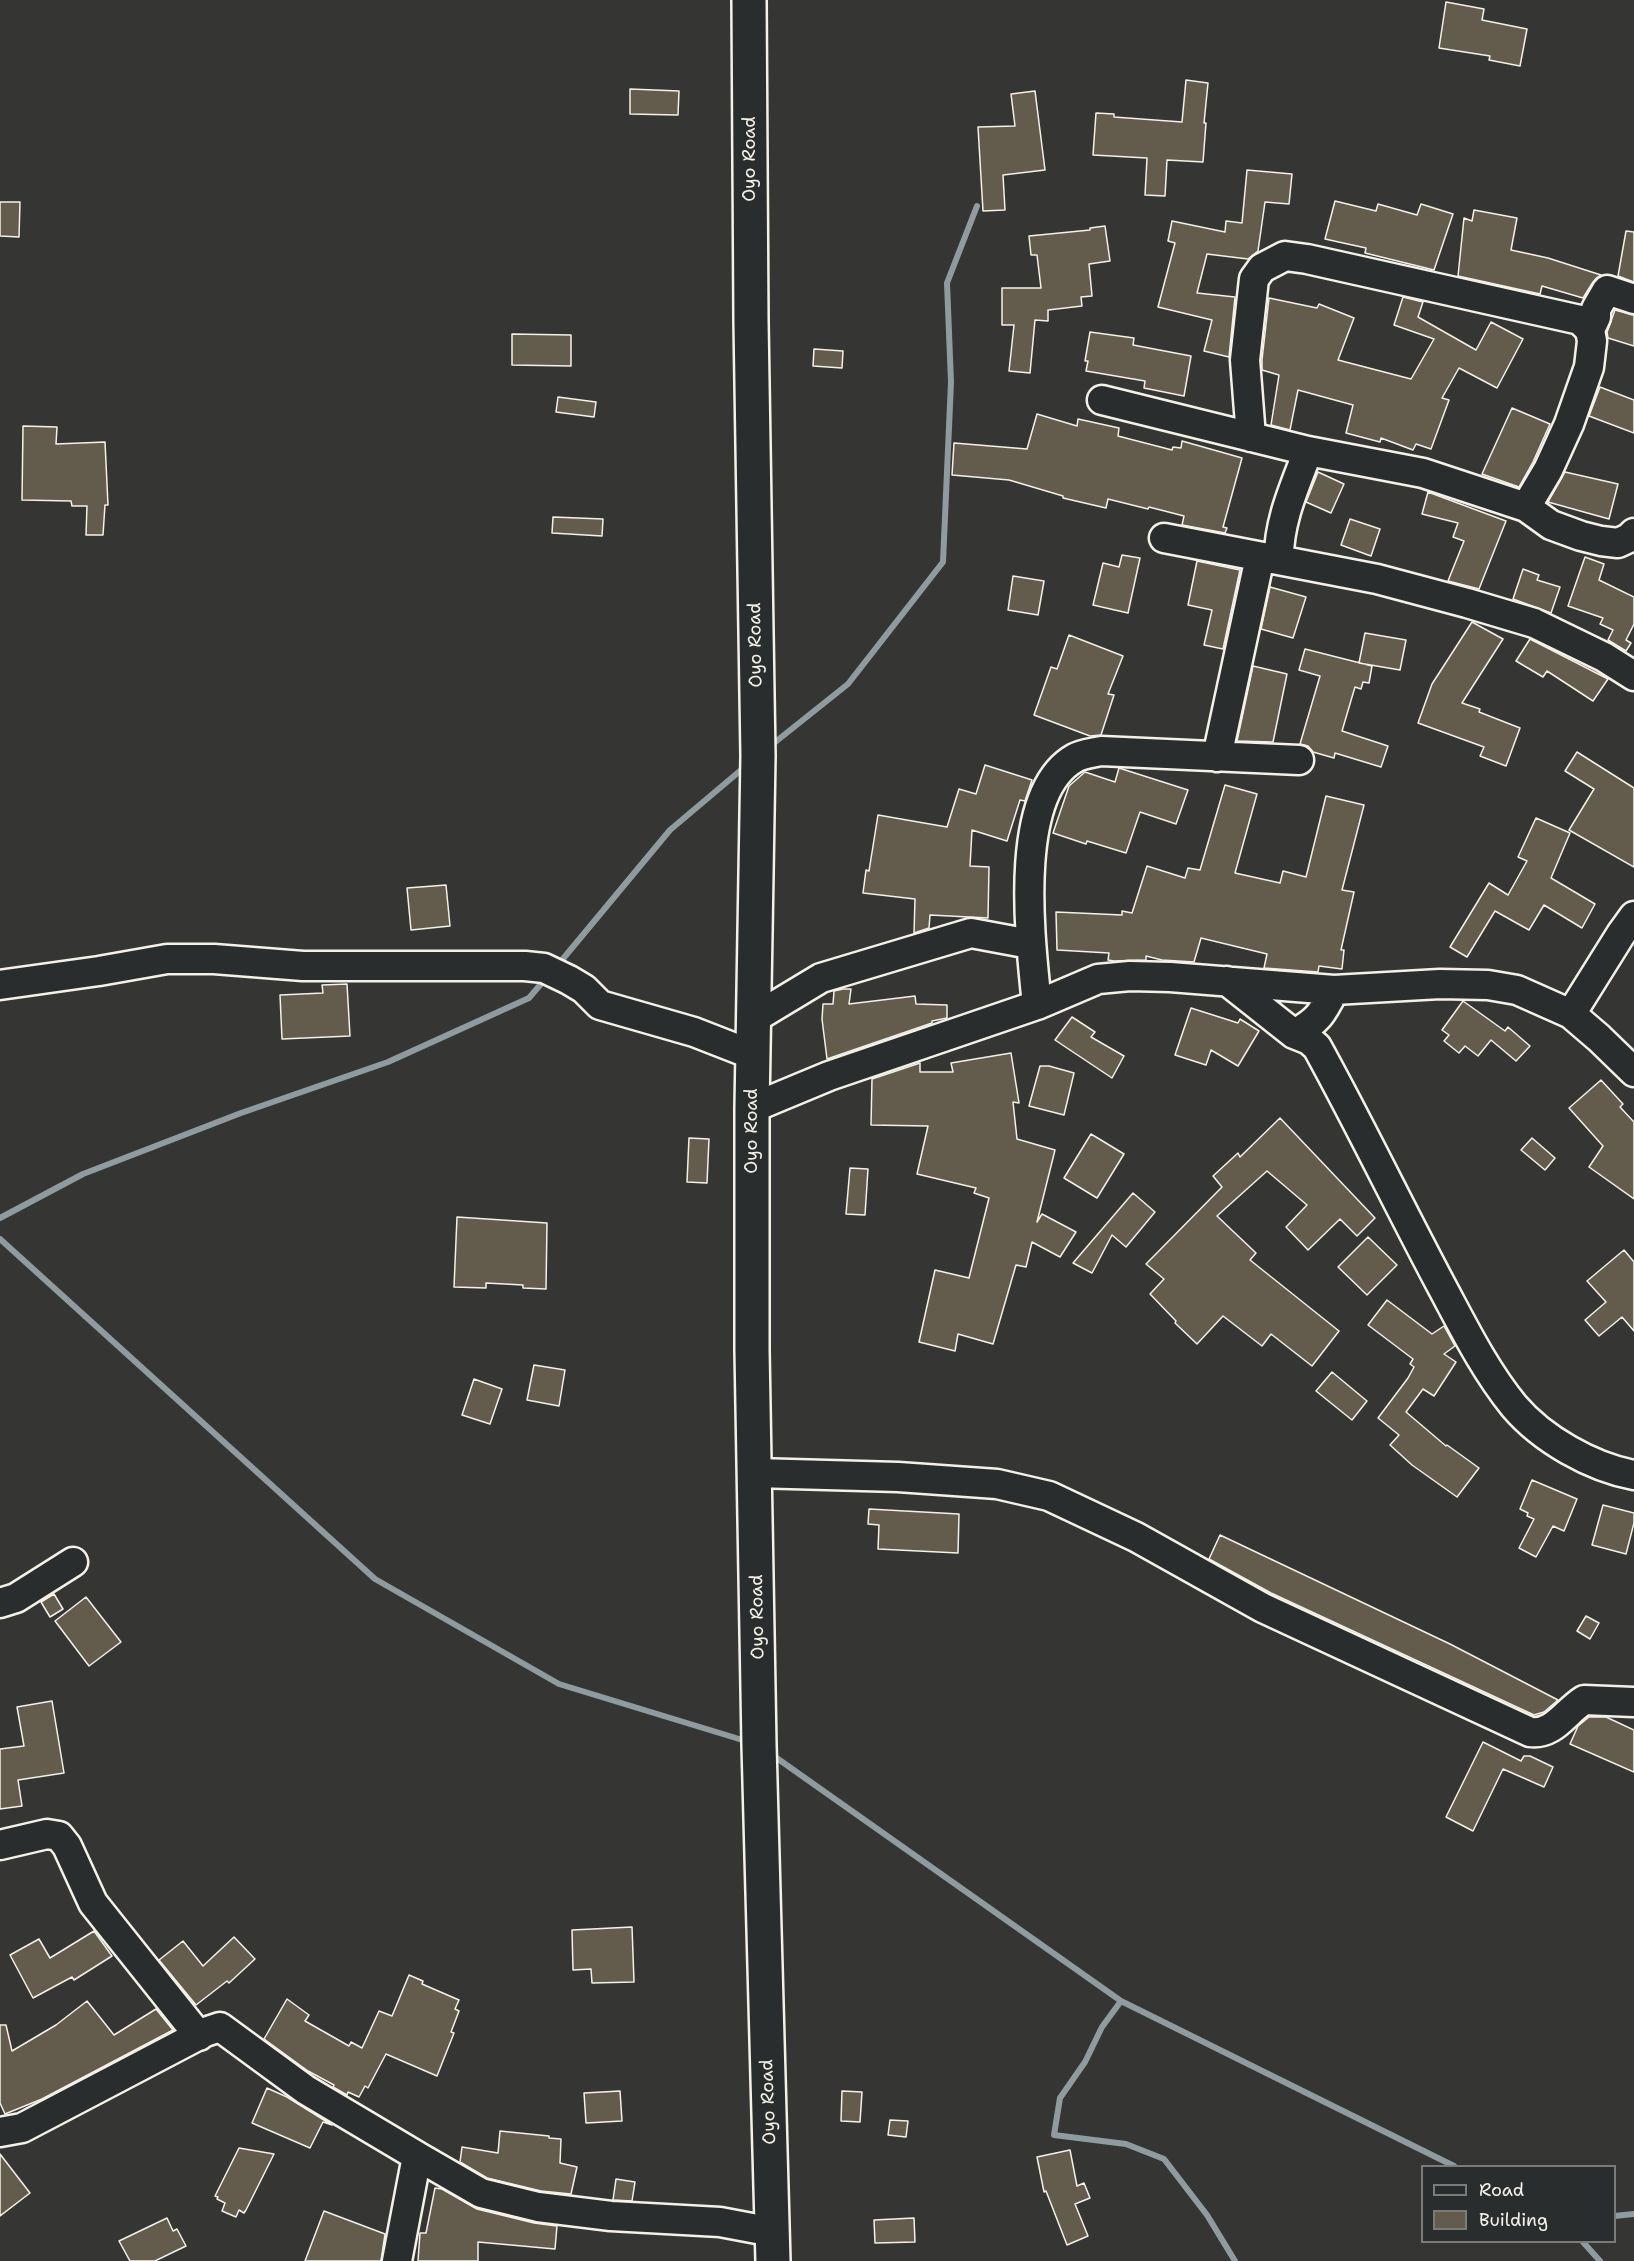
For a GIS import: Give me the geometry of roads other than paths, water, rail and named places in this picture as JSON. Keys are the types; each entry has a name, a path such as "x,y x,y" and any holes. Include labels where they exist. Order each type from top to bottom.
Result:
{"highway":[{"name":"Oyo Road","path":"749,0 758,756 752,1108 752,1350 773,2246"}],"street":[{"path":"1251,437 1245,360 1254,279 1262,268 1284,256 1307,259 1580,320 1590,330 1592,341 1589,367 1569,424 1548,470 1526,507"},
{"path":"1590,330 1596,317 1596,309 1607,290 1634,299"},
{"path":"1102,400 1308,451 1423,473 1526,507 1551,525 1601,541 1618,543 1634,533"},
{"path":"1217,757 1270,559 1278,543 1284,515 1308,451"},
{"path":"1164,538 1377,579 1467,603 1534,623 1604,657 1634,676"},
{"path":"1037,1005 1030,944 1028,878 1035,828 1042,801 1054,776 1075,757 1101,751 1299,760"},
{"path":"1571,1014 1634,916"},
{"path":"753,1019 821,978 970,933 1030,944"},
{"path":"0,985 167,959 214,958 262,964 314,966 525,966 544,968 569,980 584,989 600,1005 694,1032 753,1055"},
{"path":"752,1108 829,1076 1037,1005 1098,979 1130,976 1160,976 1334,990 1440,984 1488,985 1517,990 1571,1014 1634,1072"},
{"path":"1227,981 1294,1034 1309,1040 1317,1047 1351,1108 1484,1366 1515,1407 1542,1432 1580,1456 1620,1473 1634,1475"},
{"path":"1294,1034 1322,1016 1334,990"},
{"path":"755,1473 898,1477 997,1484 1049,1496 1136,1538 1263,1608 1530,1732 1549,1731 1584,1700 1634,1702"},
{"path":"0,1604 16,1598 73,1562"},
{"path":"0,1845 47,1834 59,1836 67,1846 93,1903 199,2036"},
{"path":"0,2132 21,2128 220,2027 306,2090 481,2193 538,2206 611,2216 720,2222 773,2246"},
{"path":"397,2261 417,2156"}],"waterway":[{"path":"769,747 848,684 943,562 951,382 947,283 977,206"},
{"path":"557,966 670,830 747,765"},
{"path":"0,1218 83,1174 241,1113 388,1062 529,998 546,978"},
{"path":"0,1239 375,1579 559,1684 749,1742"},
{"path":"771,1754 1121,2001 1452,2165"},
{"path":"1121,2001 1102,2027 1085,2062 1060,2098 1054,2135 1126,2144 1164,2159 1207,2215 1235,2261"},
{"path":"1616,2216 1634,2214"},
{"path":"1584,2243 1600,2261"}]}
